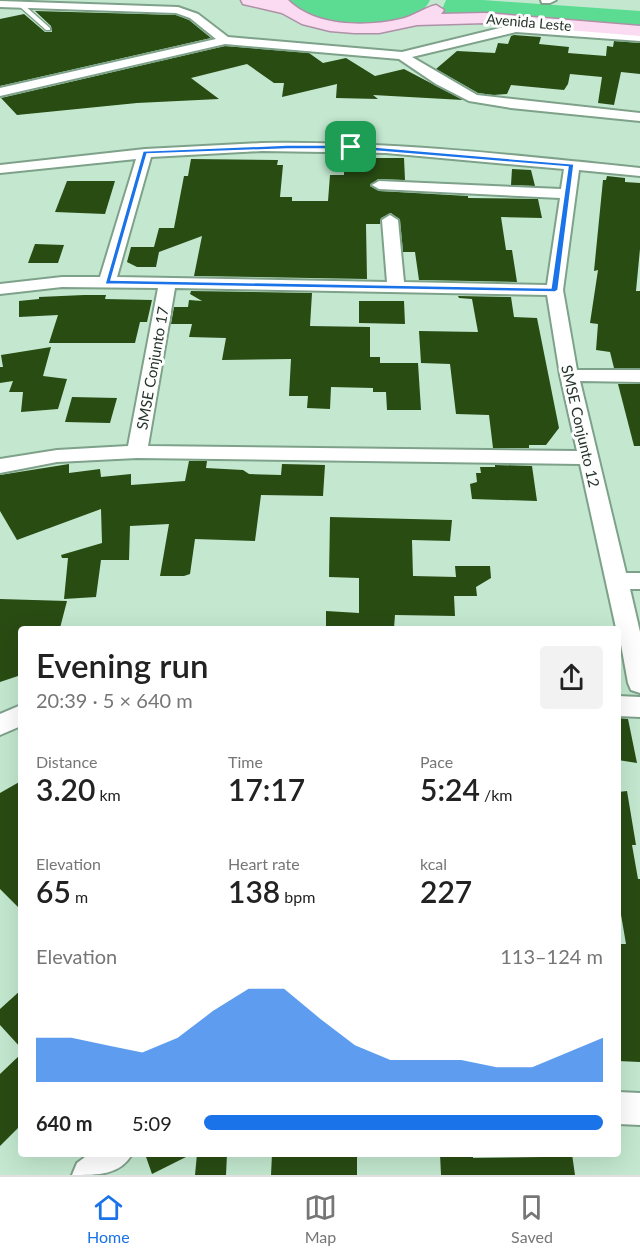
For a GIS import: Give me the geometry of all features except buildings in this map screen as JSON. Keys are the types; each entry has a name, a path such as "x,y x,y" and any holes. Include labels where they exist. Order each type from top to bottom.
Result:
{"main road":[{"path":"249,0 281,4"},
{"path":"418,20 434,12 442,0"},
{"name":"Avenida Leste","path":"543,0 569,3"},
{"name":"Avenida Leste","path":"281,4 297,17 343,27 396,26 418,20 485,18 640,31"}],"street":[{"path":"0,4 26,3 178,10 194,16 225,40"},
{"path":"0,92 225,40 402,56 516,28 640,37"},
{"path":"402,56 474,98 640,117"},
{"path":"0,169 145,153 287,147 351,147 640,172"},
{"path":"107,282 145,153"},
{"name":"SMSE Conjunto 12","path":"572,166 555,290 569,375 640,683"},
{"path":"379,185 569,194"},
{"path":"390,220 396,288"},
{"path":"0,289 62,282 107,282 555,290"},
{"name":"SMSE Conjunto 17","path":"137,452 167,284"},
{"path":"569,375 640,376"},
{"path":"0,465 57,456 137,452 588,458"},
{"path":"617,581 640,581"},
{"path":"621,706 640,706"},
{"path":"0,725 18,716"},
{"path":"621,1108 640,1109"},
{"path":"89,1175 111,1157"}],"lane":[{"path":"26,3 48,29"}],"green space":[{"path":"286,0 430,0 422,10 409,17 393,22 355,25 321,21 309,17"},
{"path":"446,0 483,0 640,11 640,29 503,15 437,13"}],"route":[{"path":"351,147 572,166 555,290 107,282 145,153 217,149 351,147"}]}
